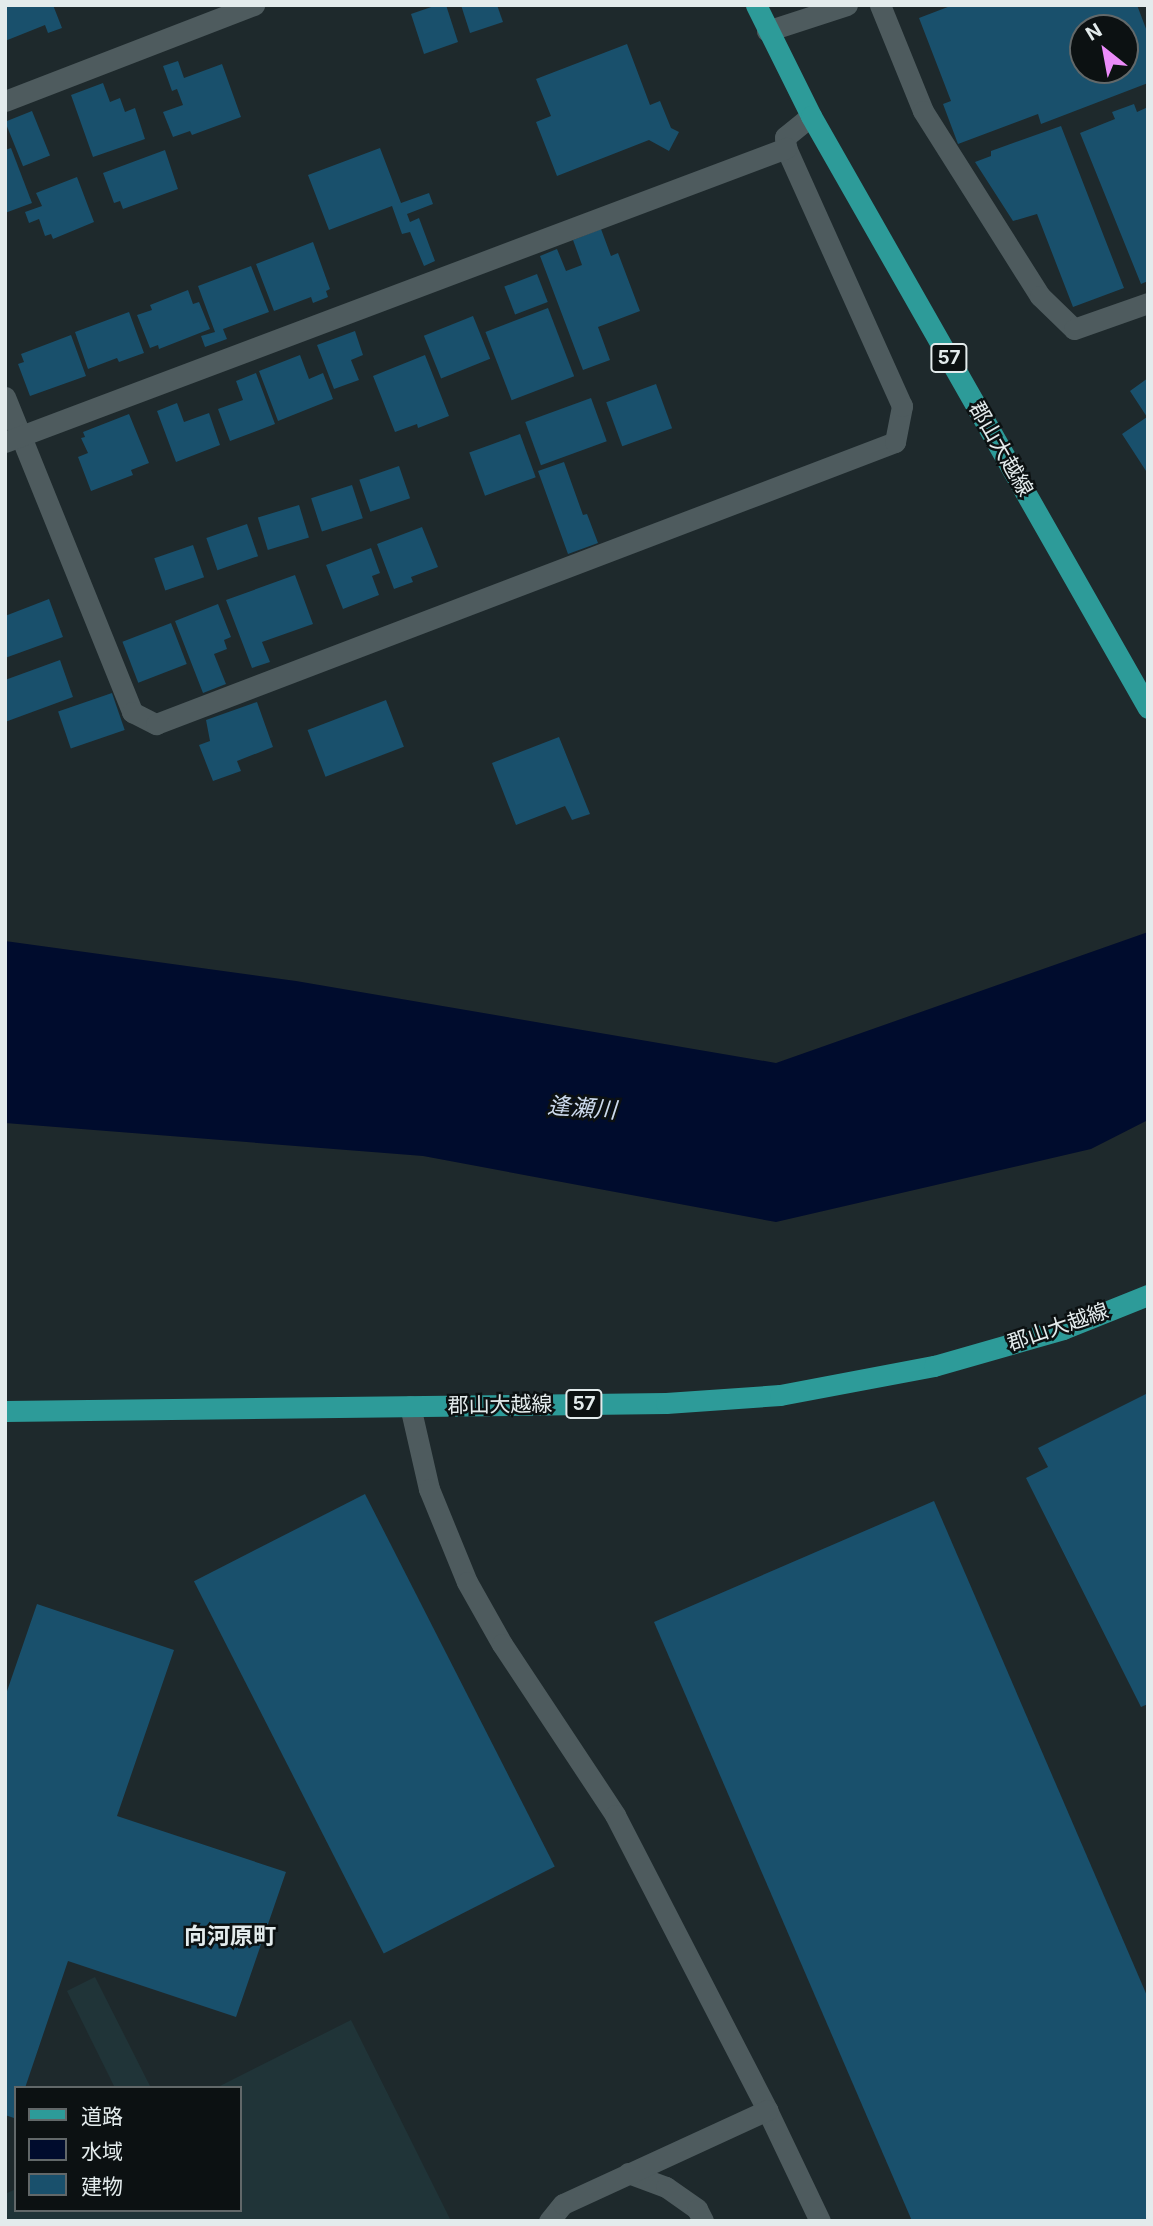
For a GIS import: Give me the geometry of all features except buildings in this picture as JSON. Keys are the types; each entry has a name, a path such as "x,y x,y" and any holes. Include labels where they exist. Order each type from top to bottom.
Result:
{"main road":[{"name":"郡山大越線","path":"757,5 767,31 811,116 1148,708"},
{"name":"郡山大越線","path":"5,1411 666,1403 780,1395 934,1366 1063,1329 1148,1294"}],"street":[{"path":"5,101 254,5"},
{"path":"767,31 847,5"},
{"path":"880,5 923,111 1040,296 1074,329 1148,303"},
{"path":"5,397 13,439 132,712 156,724 182,715 895,442 902,406 786,148 785,137 811,116"},
{"path":"13,439 786,148"},
{"path":"411,1406 429,1489 467,1582 502,1644 615,1815 767,2110 820,2221"},
{"path":"550,2221 563,2204 767,2110"},
{"path":"628,2174 667,2187 697,2209 704,2221"}],"shaded area":[{"path":"95,1977 150,2086 114,2086 67,1991"},
{"path":"351,2020 451,2221 5,2221 5,2194 14,2190 14,2212 242,2212 242,2086 220,2086"}],"water":[{"name":"逢瀬川","path":"1148,932 1148,1120 1091,1149 776,1222 423,1156 5,1123 5,941 296,981 776,1063"}],"district":[{"name":"向河原町","path":"230,1936"}]}
